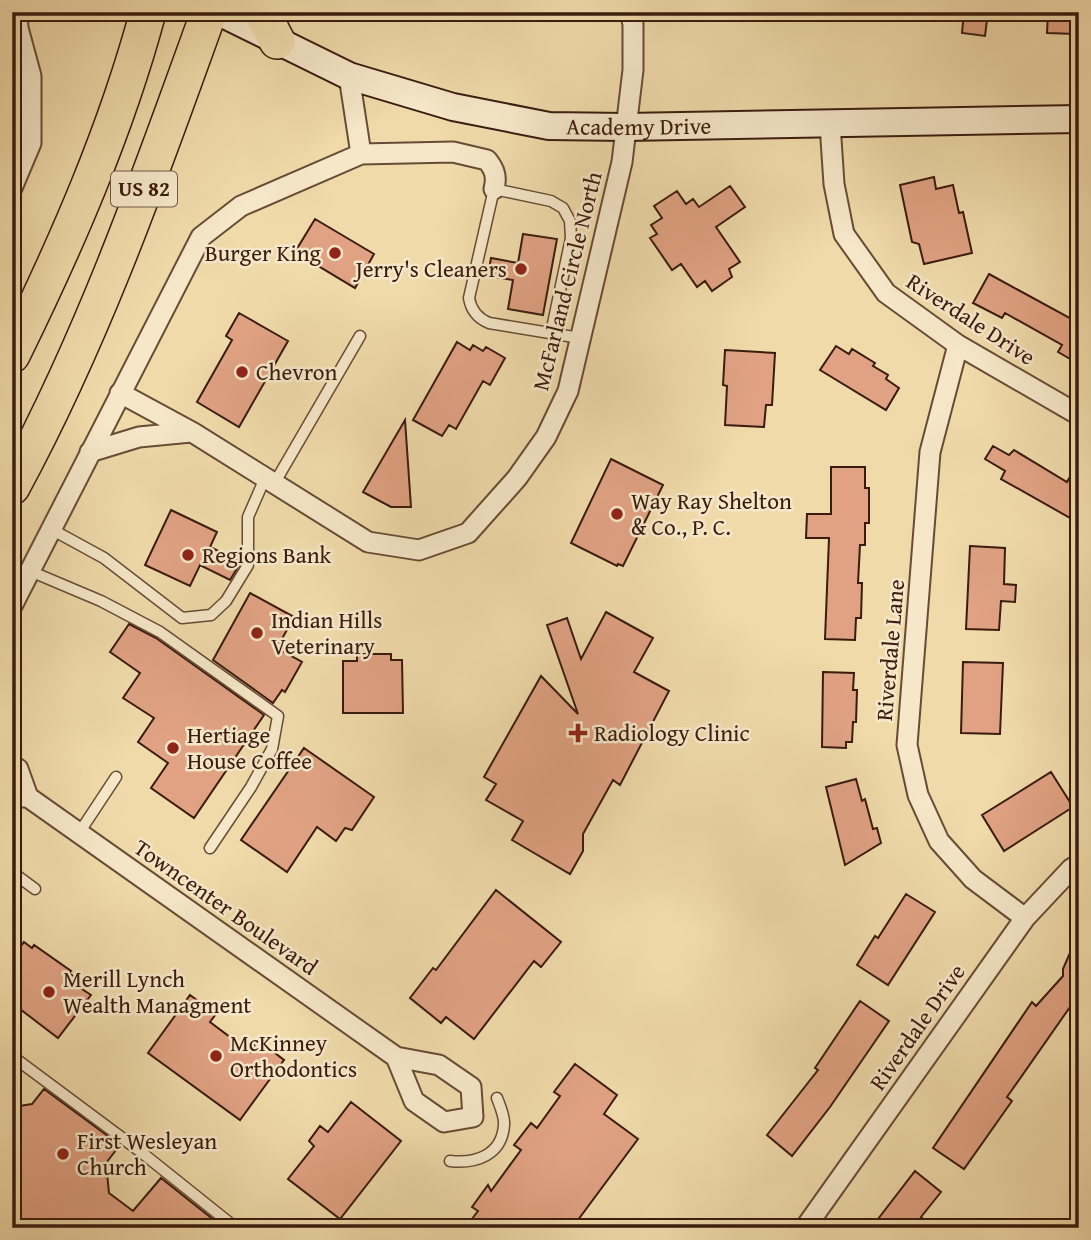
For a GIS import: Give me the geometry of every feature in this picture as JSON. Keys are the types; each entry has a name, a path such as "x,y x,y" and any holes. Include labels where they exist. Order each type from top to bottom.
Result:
{"highway":[{"name":"US 82","path":"12,355 85,194 137,53 148,12"},
{"name":"US 82","path":"12,487 74,364 142,193 209,12"}],"street":[{"path":"12,188 31,143 31,76 18,28 17,12"},
{"name":"Academy Drive","path":"219,12 269,27 349,76 453,107 549,126 1079,119"},
{"name":"McFarland Circle North","path":"120,393 192,432 368,542 419,550 468,533 517,478 546,437 568,391 622,162 633,70 633,24 630,12"},
{"path":"349,76 362,154"},
{"name":"Riverdale Drive","path":"830,124 834,184 844,234 886,293 958,345 1079,415"},
{"path":"12,606 201,237 242,206 362,154 453,152 486,160 495,172 494,189"},
{"name":"Riverdale Lane","path":"958,345 930,452 907,745 918,794 939,841 973,879 1025,918"},
{"path":"90,452 139,437 192,432"},
{"name":"Towncenter Boulevard","path":"12,765 18,769 20,797 79,833 396,1057"},
{"name":"Riverdale Drive","path":"805,1228 1025,918 1071,869 1079,864"}],"lane":[{"path":"551,333 571,238 570,221 562,208 551,201 494,189 469,298 470,305 477,316 489,323 580,338"},
{"path":"51,529 104,558 182,618 211,615 226,601 248,565 248,517 360,336"},
{"path":"30,571 101,601 160,632 278,716 272,749 251,787 210,848"},
{"path":"79,833 116,777"},
{"path":"12,872 35,889"},
{"path":"12,1056 141,1152 236,1228"},
{"path":"450,1161 475,1161 490,1154 500,1141 505,1123 497,1098"}],"building":[{"path":"964,12 988,12 985,36 962,33"},
{"path":"1048,12 1077,12 1076,34 1047,33"},
{"path":"934,177 936,189 953,185 959,213 963,212 972,253 924,264 919,244 912,242 900,185"},
{"path":"730,186 745,207 716,227 740,262 729,269 732,277 712,291 705,281 697,287 681,264 672,270 650,238 657,234 651,225 662,218 654,206 677,191 686,204 693,199 699,207"},
{"name":"Burger King","path":"315,219 374,254 355,288 295,252"},
{"name":"Jerry's Cleaners","path":"523,234 557,239 543,315 508,309 513,280 488,276 491,258 518,263"},
{"path":"989,274 1075,321 1079,314 1079,364 1058,352 1062,345 1005,313 1002,318 973,303"},
{"name":"Chevron","path":"239,313 288,341 239,427 197,402 232,340 226,336"},
{"path":"457,342 470,350 473,345 483,351 486,347 505,358 490,385 483,381 456,429 449,425 442,436 413,420"},
{"path":"836,346 849,354 852,349 875,363 873,366 888,375 886,379 899,388 886,410 820,370"},
{"path":"725,350 775,353 772,405 766,405 764,427 725,425"},
{"path":"405,420 411,507 391,507 363,492"},
{"path":"993,446 1009,455 1014,450 1067,482 1079,461 1079,523 1001,479 1005,471 985,459"},
{"name":"Way Ray Shelton & Co., P. C.","path":"611,459 663,485 623,566 617,566 571,543"},
{"path":"831,467 865,467 865,488 869,488 869,523 865,523 865,545 860,545 858,583 862,583 861,618 856,618 855,640 825,639 829,538 806,538 807,514 831,514"},
{"name":"Regions Bank","path":"171,510 217,532 210,547 241,562 230,580 200,565 190,586 145,565"},
{"path":"970,546 1005,548 1004,584 1016,585 1015,602 1001,601 999,630 966,629"},
{"name":"Indian Hills Veterinary","path":"250,593 294,617 277,648 302,662 285,692 282,690 273,703 213,660"},
{"name":"Radiology Clinic","path":"606,612 653,638 634,672 669,691 620,785 613,780 583,834 583,851 570,874 512,840 523,821 486,800 496,784 484,777 541,676 578,714 547,625 567,618 581,659"},
{"path":"129,624 156,638 264,715 194,818 151,788 168,763 138,742 154,718 123,698 140,673 110,652"},
{"path":"357,654 391,654 391,660 402,660 403,713 343,713 343,661 357,661"},
{"path":"963,662 1003,663 1000,734 961,733"},
{"path":"823,672 854,673 853,690 857,690 856,722 853,722 852,742 846,742 846,748 822,747"},
{"path":"304,748 374,797 352,830 345,828 336,841 317,827 287,872 241,840"},
{"path":"1051,772 1073,807 1004,851 982,815"},
{"path":"856,779 862,801 865,799 873,829 877,828 881,843 845,865 826,787"},
{"path":"496,890 561,942 541,967 534,961 474,1039 446,1017 441,1023 410,998 433,968 436,970"},
{"path":"906,894 935,912 888,985 857,965"},
{"path":"1079,932 1079,988 1070,1007 1007,1097 1012,1101 964,1169 933,1148 1032,1002 1036,1006 1063,976 1063,969"},
{"name":"Merill Lynch Wealth Managment","path":"24,942 32,948 34,945 71,971 69,973 85,985 82,989 91,995 58,1038 12,1003 12,958"},
{"name":"McKinney Orthodontics","path":"190,995 216,1014 210,1022 250,1052 258,1040 284,1060 240,1120 148,1053"},
{"path":"860,1001 889,1021 830,1107 792,1156 767,1135 818,1070 815,1068"},
{"path":"575,1064 617,1095 604,1114 638,1139 572,1228 465,1228 478,1211 472,1207 488,1185 491,1191 521,1150 514,1145 531,1123 537,1128 560,1096 554,1092"},
{"name":"First Wesleyan Church","path":"44,1089 120,1145 106,1163 109,1193 133,1211 161,1178 224,1228 12,1228 12,1107 32,1104"},
{"path":"351,1102 401,1141 340,1219 288,1179 314,1146 309,1141 320,1126 328,1132"},
{"path":"915,1171 941,1192 921,1217 934,1228 889,1228 878,1219"}],"place":[{"name":"Burger King","path":"335,253"},
{"name":"Jerry's Cleaners","path":"521,269"},
{"name":"Chevron","path":"242,372"},
{"name":"Way Ray Shelton & Co., P. C.","path":"617,514"},
{"name":"Regions Bank","path":"188,555"},
{"name":"Indian Hills Veterinary","path":"257,633"},
{"name":"Radiology Clinic","path":"578,733"},
{"name":"Hertiage House Coffee","path":"173,748"},
{"name":"Merill Lynch Wealth Managment","path":"49,992"},
{"name":"McKinney Orthodontics","path":"216,1056"},
{"name":"First Wesleyan Church","path":"63,1154"}]}
